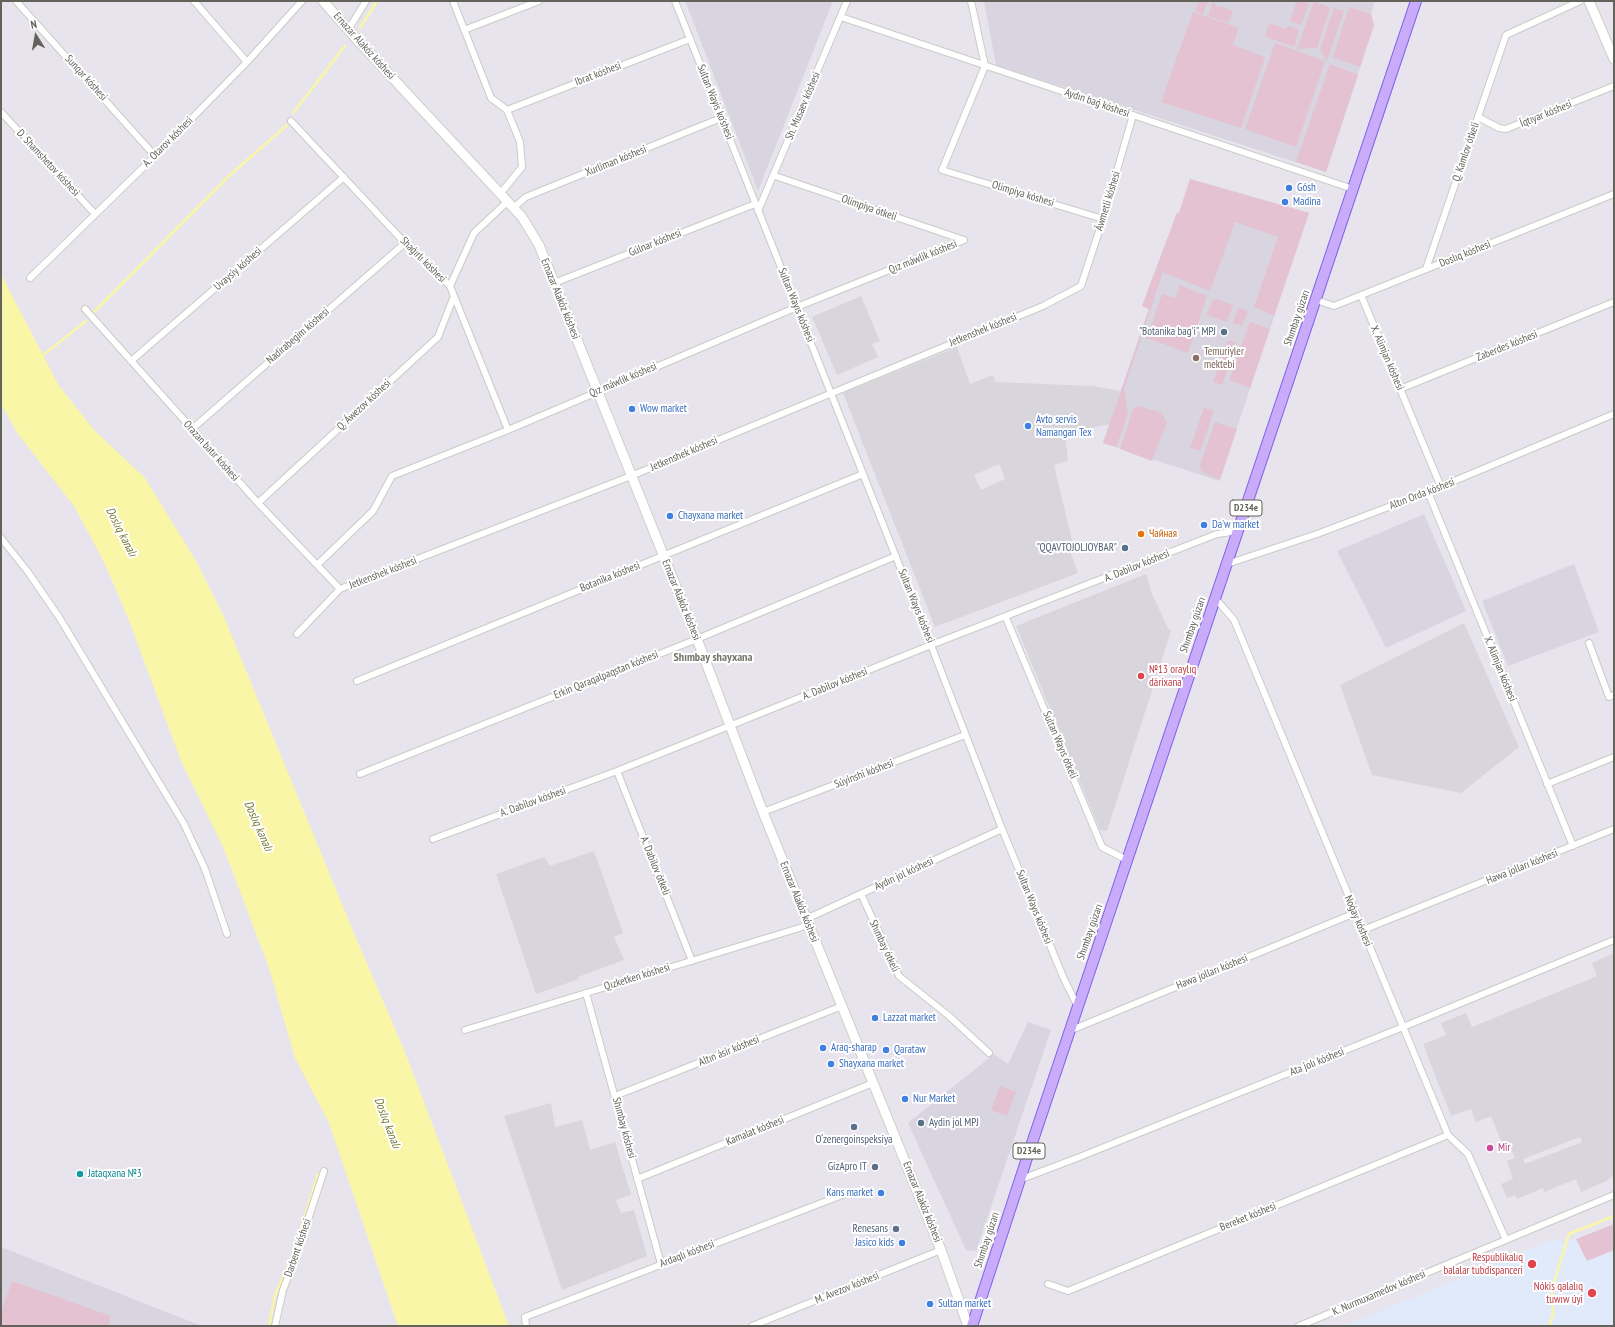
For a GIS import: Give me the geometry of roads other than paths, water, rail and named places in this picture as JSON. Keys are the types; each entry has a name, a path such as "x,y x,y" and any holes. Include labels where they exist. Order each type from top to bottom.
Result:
{"main road":[{"name":"Ernazar Alakóz kóshesi","path":"323,1 348,30 522,217 539,245 697,639 763,812 941,1250 968,1326"},
{"name":"Shımbay gúzarı","path":"972,1326 1019,1180 1416,1"},
{"path":"1589,1 1614,59"}],"street":[{"name":"Sunqar kóshesi","path":"16,1 155,156"},
{"path":"194,1 247,62"},
{"name":"A. Otarov kóshesi","path":"30,278 155,156 247,62 302,1"},
{"path":"348,30 366,1"},
{"path":"453,1 491,98 506,110 520,142 522,167 500,194"},
{"path":"464,30 539,1"},
{"name":"Sultan Wayis ko'shesi","path":"675,1 755,204"},
{"name":"Sh. Musaev kóshesi","path":"758,211 847,1"},
{"path":"971,1 986,66"},
{"name":"Q. Kamlov ótkeli","path":"1426,269 1506,35 1580,1"},
{"name":"Aydın baǵ kóshesi","path":"841,17 1353,189"},
{"name":"Ibrat kóshesi","path":"506,110 690,39"},
{"name":"Olimpiya kóshesi","path":"986,66 942,170 1103,219"},
{"name":"Íqtıyar kóshesi","path":"1478,117 1499,128 1506,129 1614,86"},
{"name":"D. Shamshetov kóshesi","path":"1,112 95,214"},
{"name":"Áwmetli kóshesi","path":"1081,286 1103,219 1133,115"},
{"name":"Xurliman kóshesi","path":"450,286 474,233 510,205 526,197 721,118"},
{"name":"Shaǵırlı kóshesi","path":"291,121 405,243 450,286 508,430"},
{"name":"Olimpiya ótkeli","path":"774,176 964,240"},
{"name":"Uvaysiy kóshesi","path":"131,362 344,177"},
{"name":"Doslıq kóshesi","path":"1316,300 1334,306 1614,194"},
{"name":"Sultan Wayıs kóshesi","path":"755,204 896,556 1002,829 1064,979 1078,1007"},
{"name":"Gúlnar kóshesi","path":"554,283 755,204"},
{"name":"Qız máwlik kóshesi","path":"317,565 373,511 392,476 508,430 796,307 964,240"},
{"name":"Nadirabegim kóshesi","path":"192,429 405,243"},
{"name":"Jetkenshek kóshesi","path":"297,634 340,590 631,476 1042,306 1081,286"},
{"name":"X. Alimjan kóshesi","path":"1361,295 1441,487"},
{"name":"Q. Áwezov kóshesi","path":"258,503 438,337 454,296"},
{"name":"Zaberdes kóshesi","path":"1400,389 1614,302"},
{"name":"Orazan batır kóshesi","path":"85,309 258,503 340,590"},
{"name":"Altın Orda kóshesi","path":"1227,564 1317,534 1441,487 1614,414"},
{"name":"Botanika kóshesi","path":"357,681 863,474"},
{"name":"X. Alimjan kóshesi","path":"1428,492 1573,846"},
{"name":"A. Dabilov kóshesi","path":"433,839 617,771 931,645 1006,618 1217,534 1238,531"},
{"path":"1,538 28,572 59,617 184,824 205,869 227,934"},
{"name":"Erkin Qaraqalpaqstan kóshesi","path":"360,774 697,639 896,556"},
{"name":"Noǵay kóshesi","path":"1215,598 1234,620 1448,1135 1468,1154 1506,1240"},
{"name":"Sultan Wayıs ótkeli","path":"1006,618 1102,847 1127,860"},
{"path":"1588,643 1609,697 1614,695"},
{"name":"Súyinshi kóshesi","path":"763,812 965,735"},
{"path":"1547,784 1614,757"},
{"name":"A. Dabilov ótkeli","path":"617,771 692,961"},
{"name":"Aydın jol kóshesi","path":"808,922 862,894 1002,829"},
{"name":"Hawa jolları kóshesi","path":"1362,930 1614,829"},
{"name":"Shımbay ótkeli","path":"862,894 899,976 949,1016 989,1053"},
{"name":"Hawa jolları kóshesi","path":"1069,1031 1355,913"},
{"name":"Qızketken kóshesi","path":"465,1030 692,961 808,922"},
{"name":"Ata jolı kóshesi","path":"1019,1180 1078,1158 1403,1027 1614,940"},
{"name":"Shımbay kóshesi","path":"586,993 661,1264"},
{"name":"Altın ásir kóshesi","path":"615,1096 842,1006"},
{"name":"Kamalat kóshesi","path":"637,1179 873,1083"},
{"name":"Bereket kóshesi","path":"1048,1284 1068,1291 1448,1135"},
{"name":"Darbent kóshesi","path":"275,1326 283,1290 296,1259 324,1170"},
{"name":"Ardaqlı kóshesi","path":"526,1326 525,1317 850,1192"},
{"name":"K. Nurmuxamedov kóshesi","path":"1299,1326 1614,1195"},
{"name":"M. Avezov kóshesi","path":"752,1326 941,1250"}],"water":[{"name":"Doslıq kanalı","path":"1,274 59,386 95,431 145,478 196,561 224,617 356,938 405,1052 509,1326 398,1326 329,1123 295,1058 269,968 224,849 181,761 130,623 105,564 74,506 18,434 1,404"}],"waterway":[{"path":"360,28 377,1"},
{"path":"293,113 345,46"},
{"path":"93,313 230,175 287,125"},
{"path":"42,356 86,321"},
{"path":"269,1326 275,1295 292,1257 318,1174"},
{"path":"1550,1326 1553,1313 1552,1289 1569,1234 1614,1216"}],"place":[{"name":"Gósh","path":"1289,188"},
{"name":"Madina","path":"1285,202"},
{"name":"\"Botanika bag'i\" MPJ","path":"1224,332"},
{"name":"Temuriyler mektebi","path":"1196,358"},
{"name":"Wow market","path":"632,409"},
{"name":"Avto servis Namangan Tex","path":"1028,426"},
{"name":"Chayxana market","path":"670,516"},
{"name":"Da'w market","path":"1204,525"},
{"name":"Чайная","path":"1141,534"},
{"name":"\"QQAVTOJOLJOYBAR\"","path":"1125,548"},
{"name":"№13 oraylıq dárixana","path":"1141,676"},
{"name":"Lazzat market","path":"875,1018"},
{"name":"Araq-sharap","path":"823,1048"},
{"name":"Qarataw","path":"886,1050"},
{"name":"Shayxana market","path":"831,1064"},
{"name":"Nur Market","path":"905,1099"},
{"name":"Aydin jol MPJ","path":"921,1123"},
{"name":"O‘zenergoinspeksiya","path":"854,1127"},
{"name":"Mir","path":"1490,1148"},
{"name":"GizApro IT","path":"875,1167"},
{"name":"Jataqxana №3","path":"80,1174"},
{"name":"Kans market","path":"881,1193"},
{"name":"Renesans","path":"896,1229"},
{"name":"Jasico kids","path":"902,1243"},
{"name":"Respublikalıq balalar tubdispanceri","path":"1532,1264"},
{"name":"Nókis qalalıq tuwıw úyi","path":"1592,1293"},
{"name":"Sultan market","path":"930,1304"}],"district":[{"name":"Shımbay shayxana","path":"713,658"}]}
